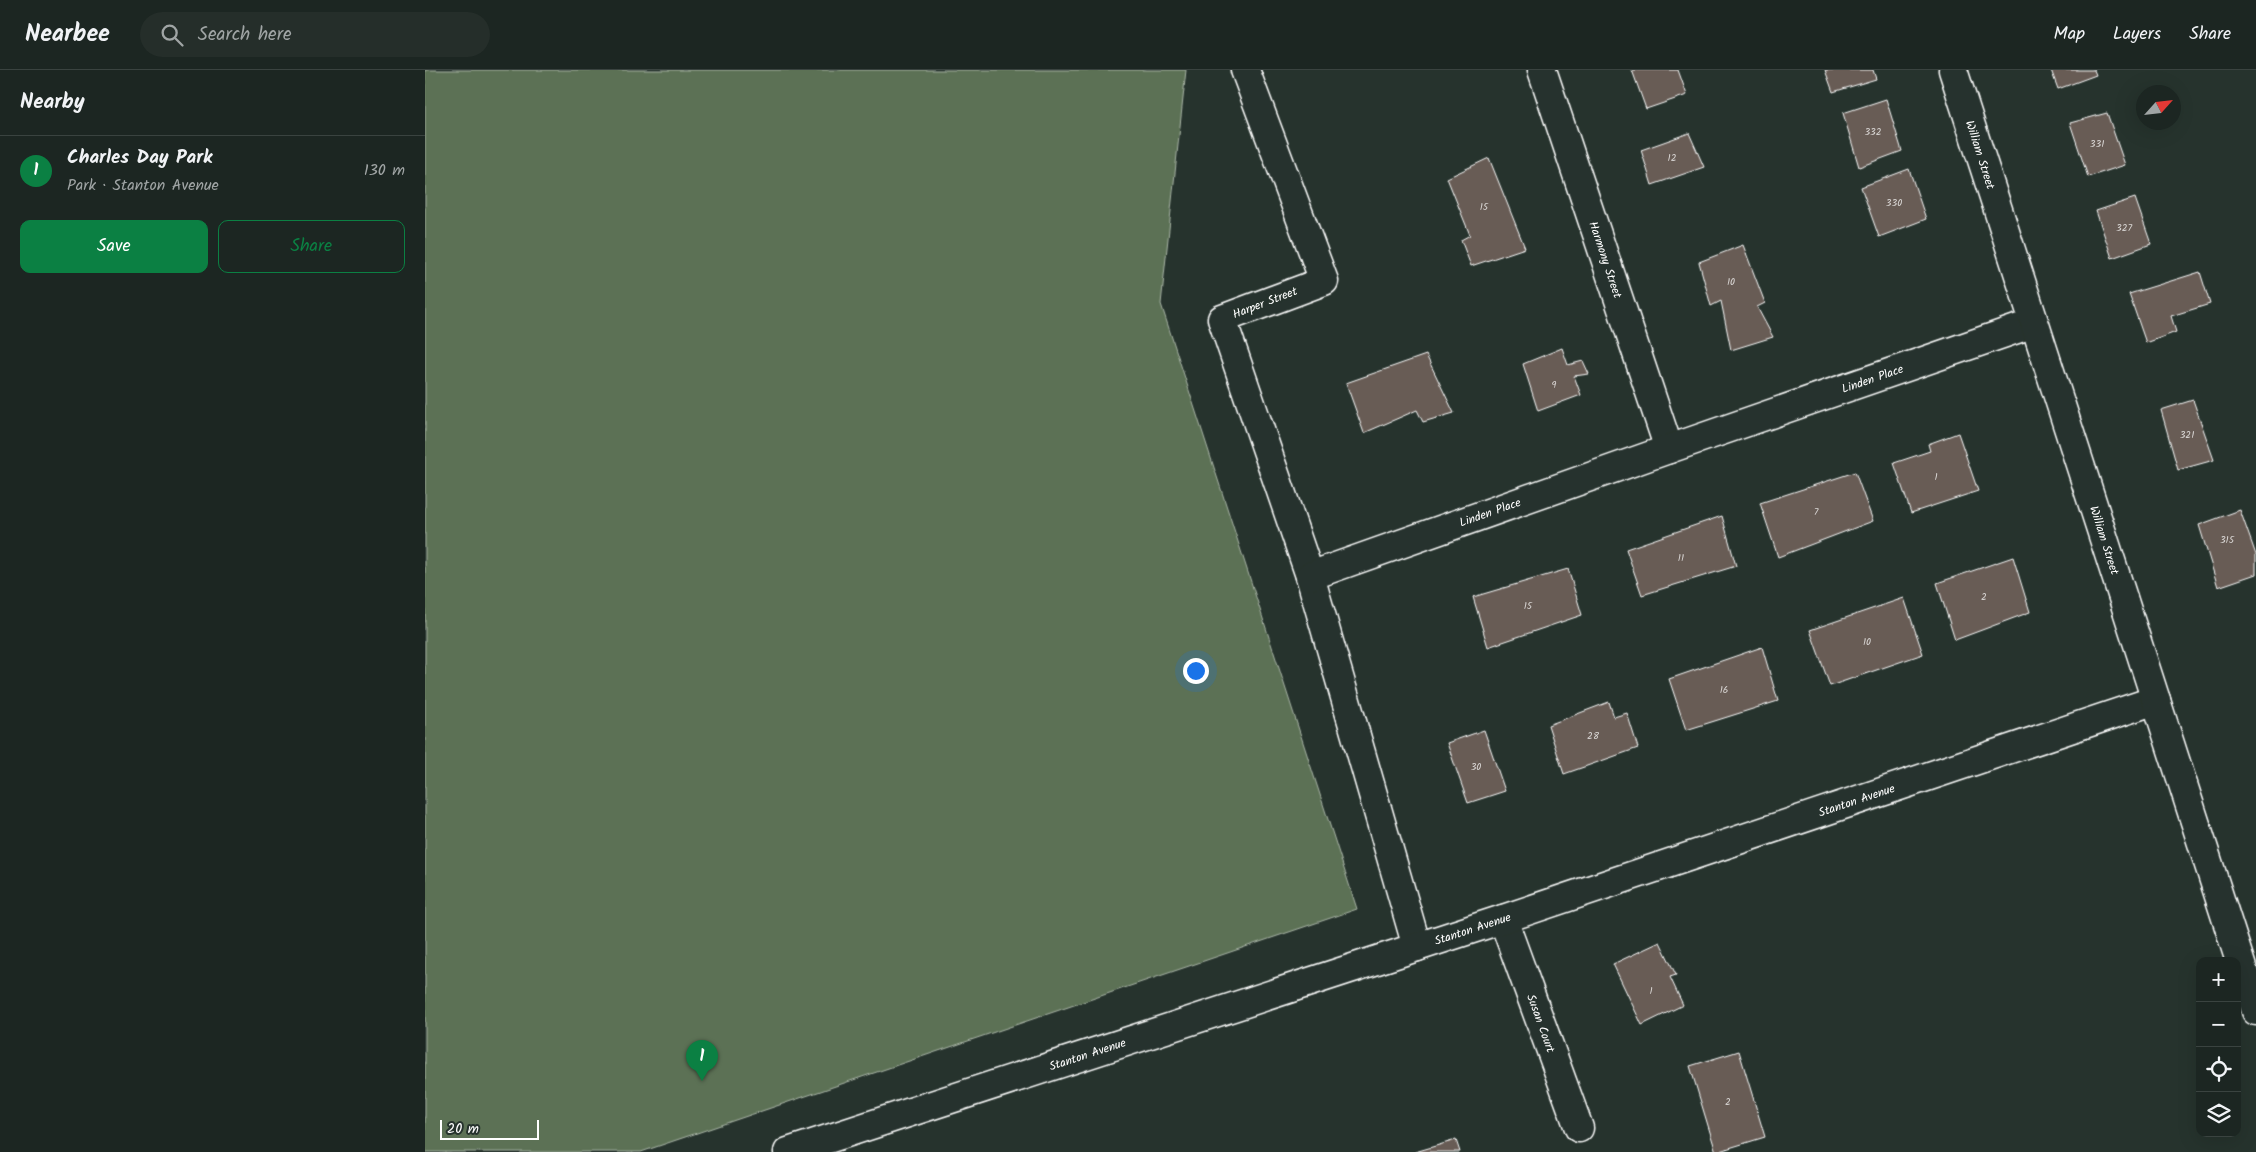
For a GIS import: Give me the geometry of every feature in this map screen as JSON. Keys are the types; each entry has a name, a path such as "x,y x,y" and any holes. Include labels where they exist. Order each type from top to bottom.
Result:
{"street":[{"name":"Harper Street","path":"1245,70 1324,281 1221,319 1310,576"},
{"name":"Harmony Street","path":"1542,70 1669,449"},
{"name":"William Street","path":"1953,70 2256,1011"},
{"name":"Linden Place","path":"1310,576 1669,449 2035,323"},
{"path":"1310,576 1417,947"},
{"name":"Stanton Avenue","path":"788,1152 1503,919 2156,700"},
{"name":"Susan Court","path":"1503,919 1579,1128"}],"green space":[{"path":"425,70 1186,70 1161,304 1357,909 641,1152 425,1152"}],"building":[{"path":"1632,70 1678,70 1687,95 1646,109"},
{"path":"1825,70 1873,70 1876,79 1833,92"},
{"path":"2051,70 2094,70 2096,75 2058,89"},
{"path":"1886,99 1902,151 1859,167 1843,113"},
{"path":"2107,113 2125,165 2088,177 2070,123"},
{"path":"1689,133 1704,167 1652,185 1641,150"},
{"path":"1489,158 1525,248 1471,266 1461,240 1470,235 1447,178"},
{"path":"1909,169 1926,219 1879,237 1861,187"},
{"path":"2135,198 2151,244 2112,258 2096,211"},
{"path":"1743,245 1765,303 1757,307 1773,337 1731,350 1721,301 1711,306 1699,262"},
{"path":"2200,272 2210,304 2171,316 2176,332 2146,343 2129,294"},
{"path":"1562,348 1568,365 1583,361 1589,374 1574,376 1581,395 1538,411 1523,364"},
{"path":"1426,355 1454,413 1423,422 1417,410 1364,433 1346,383"},
{"path":"2193,400 2214,460 2178,470 2161,410"},
{"path":"1958,433 1978,491 1911,513 1894,463 1930,451 1928,444"},
{"path":"1855,472 1873,521 1778,557 1760,503"},
{"path":"2240,510 2256,555 2256,574 2218,587 2199,525"},
{"path":"1722,516 1736,566 1642,595 1626,549"},
{"path":"2013,557 2030,612 1955,640 1937,583"},
{"path":"1568,569 1582,615 1488,647 1473,597"},
{"path":"1904,598 1923,654 1830,686 1810,630"},
{"path":"1762,647 1778,701 1686,730 1669,679"},
{"path":"1609,702 1614,717 1627,713 1638,748 1564,774 1548,725"},
{"path":"1484,730 1505,791 1468,803 1447,743"},
{"path":"1660,942 1676,975 1670,977 1683,1005 1642,1025 1613,964"},
{"path":"1739,1051 1765,1137 1716,1152 1690,1066"},
{"path":"1456,1140 1460,1152 1415,1152"}],"place":[{"name":"Charles Day Park","path":"702,1081"}]}
